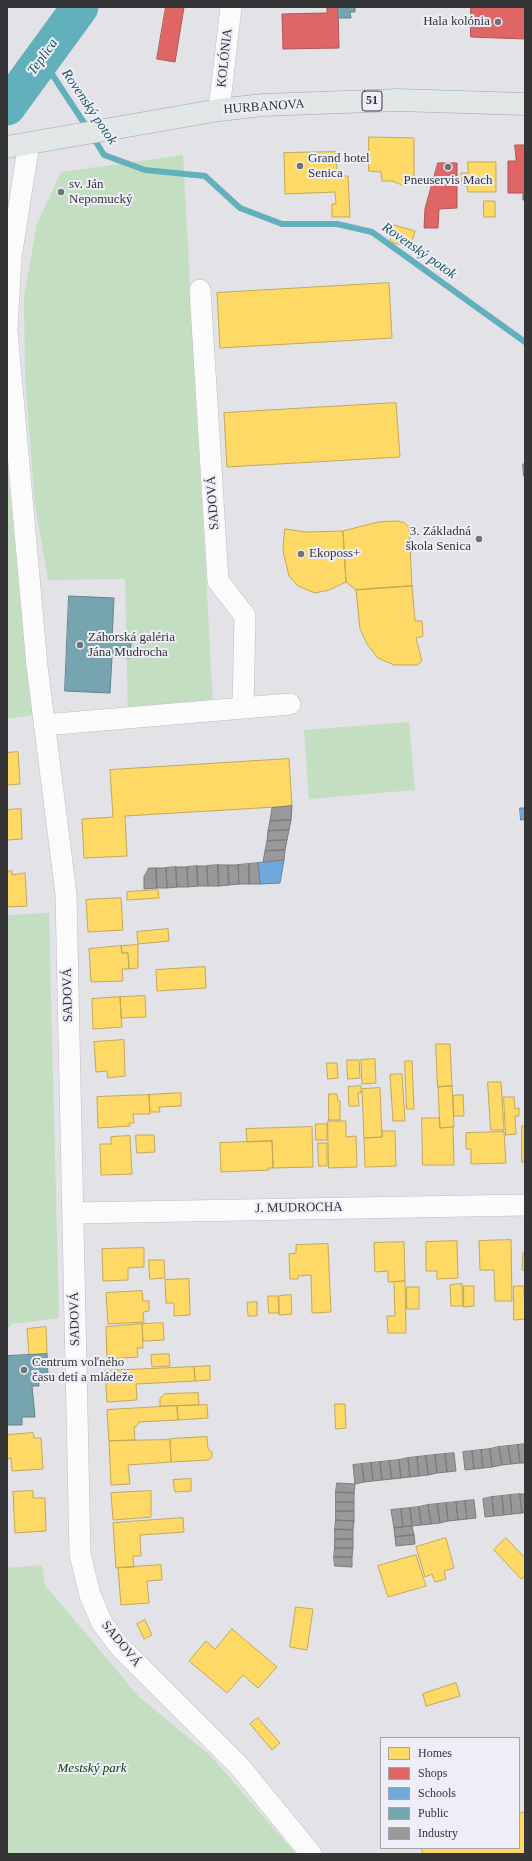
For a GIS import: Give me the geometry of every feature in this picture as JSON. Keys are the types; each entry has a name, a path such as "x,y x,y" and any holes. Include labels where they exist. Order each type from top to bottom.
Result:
{"main road":[{"name":"HURBANOVA","path":"7,147 220,110 263,105 398,100 525,104"}],"street":[{"name":"KOLÓNIA","path":"220,110 231,7"},
{"name":"SADOVÁ","path":"29,143 11,257 7,330 44,725 66,894 80,1554 90,1595 102,1623 120,1647 240,1767 311,1854"},
{"name":"SADOVÁ","path":"200,290 218,581 245,616 244,708"},
{"path":"44,725 290,704"},
{"name":"J. MUDROCHA","path":"73,1213 525,1205"}],"green space":[{"path":"183,155 213,704 128,715 125,579 48,580 35,506 25,377 24,296 37,224 61,172"},
{"path":"7,464 32,715 7,719"},
{"path":"409,722 415,790 309,799 304,730"},
{"path":"49,913 59,1318 12,1324 7,1330 7,915"},
{"name":"Mestský park","path":"42,1565 45,1585 139,1697 211,1756 296,1854 7,1854 7,1568"}],"building: Homes":[{"path":"369,137 414,138 414,176 412,181 402,185 392,181 382,181 381,172 369,171"},
{"path":"336,152 337,176 348,176 350,217 332,217 332,204 336,204 335,192 285,194 284,153"},
{"path":"468,162 496,162 496,192 468,192 467,186 461,185 461,173 468,173"},
{"path":"484,201 495,201 495,217 484,217"},
{"path":"394,225 415,231 410,247 390,242"},
{"path":"389,283 392,338 220,348 217,293"},
{"path":"396,403 400,457 227,467 224,413"},
{"path":"398,521 405,523 409,528 412,586 356,590 346,582 343,531 378,522"},
{"path":"285,529 306,532 343,531 346,582 329,590 315,593 298,586 289,576 283,551"},
{"path":"412,586 415,621 422,621 423,636 416,638 422,661 417,665 394,665 378,658 367,644 360,629 356,590"},
{"path":"18,752 20,784 7,785 7,753"},
{"path":"289,759 292,806 125,816 127,856 84,858 82,819 113,817 110,770"},
{"path":"21,809 22,839 7,840 7,810"},
{"path":"7,871 12,871 12,875 25,873 27,906 7,907"},
{"path":"158,890 159,898 127,900 127,892"},
{"path":"121,898 123,930 88,932 86,900"},
{"path":"168,929 169,941 138,944 137,932"},
{"path":"138,945 138,968 129,969 128,953 122,953 121,946"},
{"path":"121,946 122,953 128,953 129,969 122,969 123,981 91,982 89,949"},
{"path":"205,967 206,988 157,991 156,970"},
{"path":"145,996 146,1017 121,1018 120,997"},
{"path":"120,997 122,1027 93,1029 92,999"},
{"path":"124,1040 125,1076 108,1078 107,1071 96,1072 94,1042"},
{"path":"436,1044 450,1044 452,1086 438,1087"},
{"path":"375,1059 376,1083 362,1084 361,1060"},
{"path":"347,1060 359,1060 360,1078 348,1079"},
{"path":"405,1061 412,1061 414,1109 407,1109"},
{"path":"327,1063 337,1063 338,1078 328,1079"},
{"path":"402,1074 405,1121 393,1121 390,1075"},
{"path":"488,1082 501,1082 504,1130 491,1130"},
{"path":"361,1086 361,1093 358,1093 359,1106 349,1106 348,1087"},
{"path":"452,1086 454,1127 440,1128 438,1087"},
{"path":"380,1088 382,1137 364,1138 362,1089"},
{"path":"181,1093 181,1106 159,1107 160,1112 150,1112 149,1095"},
{"path":"329,1094 337,1094 338,1101 340,1101 340,1120 329,1120"},
{"path":"149,1095 150,1114 133,1114 134,1123 129,1123 130,1126 98,1128 97,1097"},
{"path":"463,1095 464,1116 454,1116 453,1096"},
{"path":"504,1097 514,1097 515,1109 519,1108 519,1116 515,1116 516,1134 506,1135"},
{"path":"422,1118 439,1118 440,1128 453,1127 454,1165 423,1165"},
{"path":"328,1121 346,1121 346,1137 356,1136 357,1167 329,1168"},
{"path":"316,1124 327,1124 327,1140 316,1140"},
{"path":"522,1126 525,1126 525,1162 522,1162"},
{"path":"312,1127 313,1167 273,1168 272,1141 247,1142 246,1129"},
{"path":"382,1131 395,1131 396,1166 365,1167 364,1138 382,1137"},
{"path":"504,1132 506,1163 471,1164 471,1149 466,1149 466,1133"},
{"path":"136,1135 154,1135 155,1152 137,1153"},
{"path":"130,1136 132,1174 101,1175 100,1144 111,1144 111,1137"},
{"path":"272,1141 273,1168 268,1168 269,1170 221,1172 220,1143"},
{"path":"318,1143 327,1143 327,1166 319,1166"},
{"path":"511,1240 512,1301 495,1301 494,1270 480,1270 479,1241"},
{"path":"457,1241 458,1278 437,1279 437,1271 426,1271 426,1242"},
{"path":"404,1242 405,1281 388,1282 388,1271 375,1272 374,1243"},
{"path":"328,1244 331,1312 312,1313 311,1275 298,1276 298,1279 290,1279 289,1254 296,1253 296,1245"},
{"path":"144,1248 144,1267 128,1268 128,1280 103,1281 102,1249"},
{"path":"525,1252 525,1270 522,1270 523,1253"},
{"path":"149,1260 164,1260 165,1278 150,1279"},
{"path":"189,1279 190,1315 174,1316 174,1303 166,1303 165,1280"},
{"path":"405,1281 406,1333 388,1333 387,1316 395,1316 394,1282"},
{"path":"462,1284 463,1306 451,1306 450,1285"},
{"path":"464,1286 474,1286 474,1306 464,1307"},
{"path":"514,1286 524,1286 525,1319 514,1320"},
{"path":"407,1287 419,1287 419,1309 407,1309"},
{"path":"142,1291 143,1301 149,1301 149,1311 143,1312 144,1322 108,1324 106,1293"},
{"path":"291,1295 292,1314 279,1315 279,1296"},
{"path":"268,1296 278,1296 279,1313 269,1313"},
{"path":"257,1302 257,1316 248,1316 247,1303"},
{"path":"163,1323 164,1340 143,1341 142,1324"},
{"path":"142,1324 143,1348 137,1348 138,1357 107,1359 106,1327"},
{"path":"46,1327 47,1354 29,1355 27,1329"},
{"path":"169,1354 170,1366 152,1367 151,1355"},
{"path":"210,1366 210,1380 195,1381 194,1367"},
{"path":"194,1367 195,1381 136,1384 137,1400 107,1402 105,1371"},
{"path":"198,1393 199,1405 160,1406 160,1398 165,1394"},
{"path":"335,1404 345,1404 346,1428 336,1429"},
{"path":"207,1405 208,1418 178,1420 177,1406"},
{"path":"177,1406 178,1420 139,1422 136,1427 134,1427 135,1440 109,1441 107,1410"},
{"path":"33,1433 34,1438 41,1438 43,1469 12,1471 11,1458 7,1459 7,1435"},
{"path":"207,1437 208,1449 212,1452 212,1457 209,1460 171,1462 170,1439"},
{"path":"170,1440 171,1462 128,1465 130,1484 111,1485 109,1441"},
{"path":"191,1479 191,1491 175,1492 173,1480"},
{"path":"33,1491 33,1498 45,1498 46,1531 15,1533 13,1492"},
{"path":"151,1491 151,1517 113,1520 111,1493"},
{"path":"183,1518 184,1532 140,1535 141,1556 133,1556 134,1567 116,1568 113,1523"},
{"path":"446,1538 454,1568 444,1571 446,1579 435,1582 432,1574 425,1577 416,1547"},
{"path":"506,1538 525,1558 525,1576 521,1579 494,1550"},
{"path":"416,1555 426,1586 388,1597 378,1566"},
{"path":"161,1565 162,1580 147,1581 149,1603 121,1605 118,1568"},
{"path":"296,1607 313,1609 307,1650 290,1647"},
{"path":"145,1620 152,1635 144,1639 137,1624"},
{"path":"232,1629 277,1667 258,1688 243,1675 227,1693 189,1661 206,1641 215,1649"},
{"path":"456,1683 460,1696 426,1706 423,1694"},
{"path":"258,1718 280,1743 272,1750 250,1724"},
{"path":"525,1812 525,1854 423,1854 421,1849 520,1849 520,1814"}],"building: Shops":[{"path":"166,7 184,7 175,62 157,59"},
{"path":"327,7 338,7 339,48 283,49 282,14 327,13"},
{"name":"Hala kolónia","path":"471,7 525,7 525,39 471,37"},
{"path":"515,145 525,145 525,200 523,200 523,193 508,193 508,161 516,161"},
{"path":"438,163 457,163 457,208 439,209 438,228 424,228 425,209"}],"building: Schools":[{"path":"523,464 525,464 525,476 524,476"},
{"path":"520,808 525,808 525,819 521,820"},
{"path":"284,860 280,883 260,884 258,863"}],"building: Public":[{"path":"338,7 355,7 355,12 350,12 351,18 338,18"},
{"path":"69,596 114,598 112,640 131,641 130,658 112,657 110,693 65,691"},
{"path":"47,1354 48,1377 38,1378 39,1386 32,1386 35,1417 22,1417 22,1425 7,1425 7,1356"}],"building: Industry":[{"path":"292,806 291,820 270,821 272,808"},
{"path":"291,820 289,830 268,831 270,821"},
{"path":"289,830 287,840 267,841 268,831"},
{"path":"287,840 285,850 265,851 267,841"},
{"path":"285,850 284,860 263,862 265,851"},
{"path":"258,863 260,884 249,884 249,864"},
{"path":"249,864 249,884 239,884 238,865"},
{"path":"218,865 219,886 208,886 207,866"},
{"path":"218,865 228,865 229,885 219,886"},
{"path":"228,865 238,865 239,884 229,885"},
{"path":"197,866 207,866 208,886 198,886"},
{"path":"197,866 198,886 188,887 187,867"},
{"path":"176,867 177,887 167,888 166,868"},
{"path":"176,867 187,867 188,887 177,887"},
{"path":"149,868 156,868 157,888 144,889 144,877"},
{"path":"156,868 166,868 167,888 157,888"},
{"path":"525,1444 525,1463 520,1463 518,1445"},
{"path":"518,1445 520,1463 511,1464 508,1446"},
{"path":"508,1446 511,1464 502,1465 499,1447"},
{"path":"499,1447 502,1465 492,1467 490,1449"},
{"path":"490,1449 492,1467 483,1468 481,1450"},
{"path":"481,1450 483,1468 474,1469 472,1451"},
{"path":"472,1451 474,1469 465,1470 463,1452"},
{"path":"454,1453 456,1471 447,1472 445,1454"},
{"path":"445,1454 447,1472 437,1473 435,1455"},
{"path":"435,1455 437,1473 428,1475 426,1456"},
{"path":"426,1456 428,1475 419,1476 417,1457"},
{"path":"417,1457 419,1476 410,1477 408,1458"},
{"path":"408,1458 410,1477 401,1478 399,1460"},
{"path":"399,1460 401,1478 392,1479 389,1461"},
{"path":"389,1461 392,1479 382,1480 380,1462"},
{"path":"380,1462 382,1480 373,1481 371,1463"},
{"path":"371,1463 373,1481 364,1482 362,1464"},
{"path":"362,1464 364,1482 355,1484 353,1465"},
{"path":"337,1483 355,1484 354,1493 336,1492"},
{"path":"336,1492 354,1493 354,1502 336,1502"},
{"path":"520,1494 525,1494 525,1512 522,1513"},
{"path":"520,1494 522,1513 512,1514 510,1495"},
{"path":"510,1495 512,1514 504,1515 502,1496"},
{"path":"502,1496 504,1515 494,1516 492,1497"},
{"path":"492,1497 494,1516 485,1517 483,1499"},
{"path":"474,1500 476,1518 467,1519 465,1501"},
{"path":"465,1501 467,1519 458,1520 456,1502"},
{"path":"336,1502 354,1502 354,1511 336,1511"},
{"path":"456,1502 458,1520 448,1521 446,1503"},
{"path":"446,1503 448,1521 440,1523 437,1504"},
{"path":"437,1504 440,1523 431,1524 428,1505"},
{"path":"428,1505 431,1524 421,1525 419,1507"},
{"path":"419,1507 421,1525 412,1526 410,1508"},
{"path":"410,1508 412,1526 403,1527 401,1509"},
{"path":"401,1509 403,1527 394,1528 391,1510"},
{"path":"336,1511 354,1511 354,1521 336,1520"},
{"path":"336,1520 354,1521 353,1530 335,1529"},
{"path":"412,1526 414,1535 395,1537 394,1528"},
{"path":"335,1529 353,1530 353,1539 335,1539"},
{"path":"414,1535 415,1544 396,1546 395,1537"},
{"path":"335,1539 353,1539 353,1548 335,1548"},
{"path":"335,1548 353,1548 352,1557 334,1557"},
{"path":"334,1557 352,1557 352,1567 335,1566"}],"waterway":[{"name":"Rovenský potok","path":"7,107 80,7"},
{"name":"Rovenský potok","path":"42,59 88,129"},
{"name":"Rovenský potok","path":"93,137 104,155 145,170 205,176 240,208 282,224 337,224 372,232 525,342"}],"place":[{"name":"Hala kolónia","path":"498,22"},
{"name":"Grand hotel Senica","path":"300,166"},
{"name":"Pneuservis Mach","path":"448,167"},
{"name":"sv. Ján Nepomucký","path":"61,192"},
{"name":"3. Základná škola Senica","path":"479,539"},
{"name":"Ekoposs+","path":"301,554"},
{"name":"Záhorská galéria Jána Mudrocha","path":"80,645"},
{"name":"Centrum voľného času detí a mládeže","path":"24,1370"}],"water label":[{"name":"Teplica","path":"43,57"}]}
